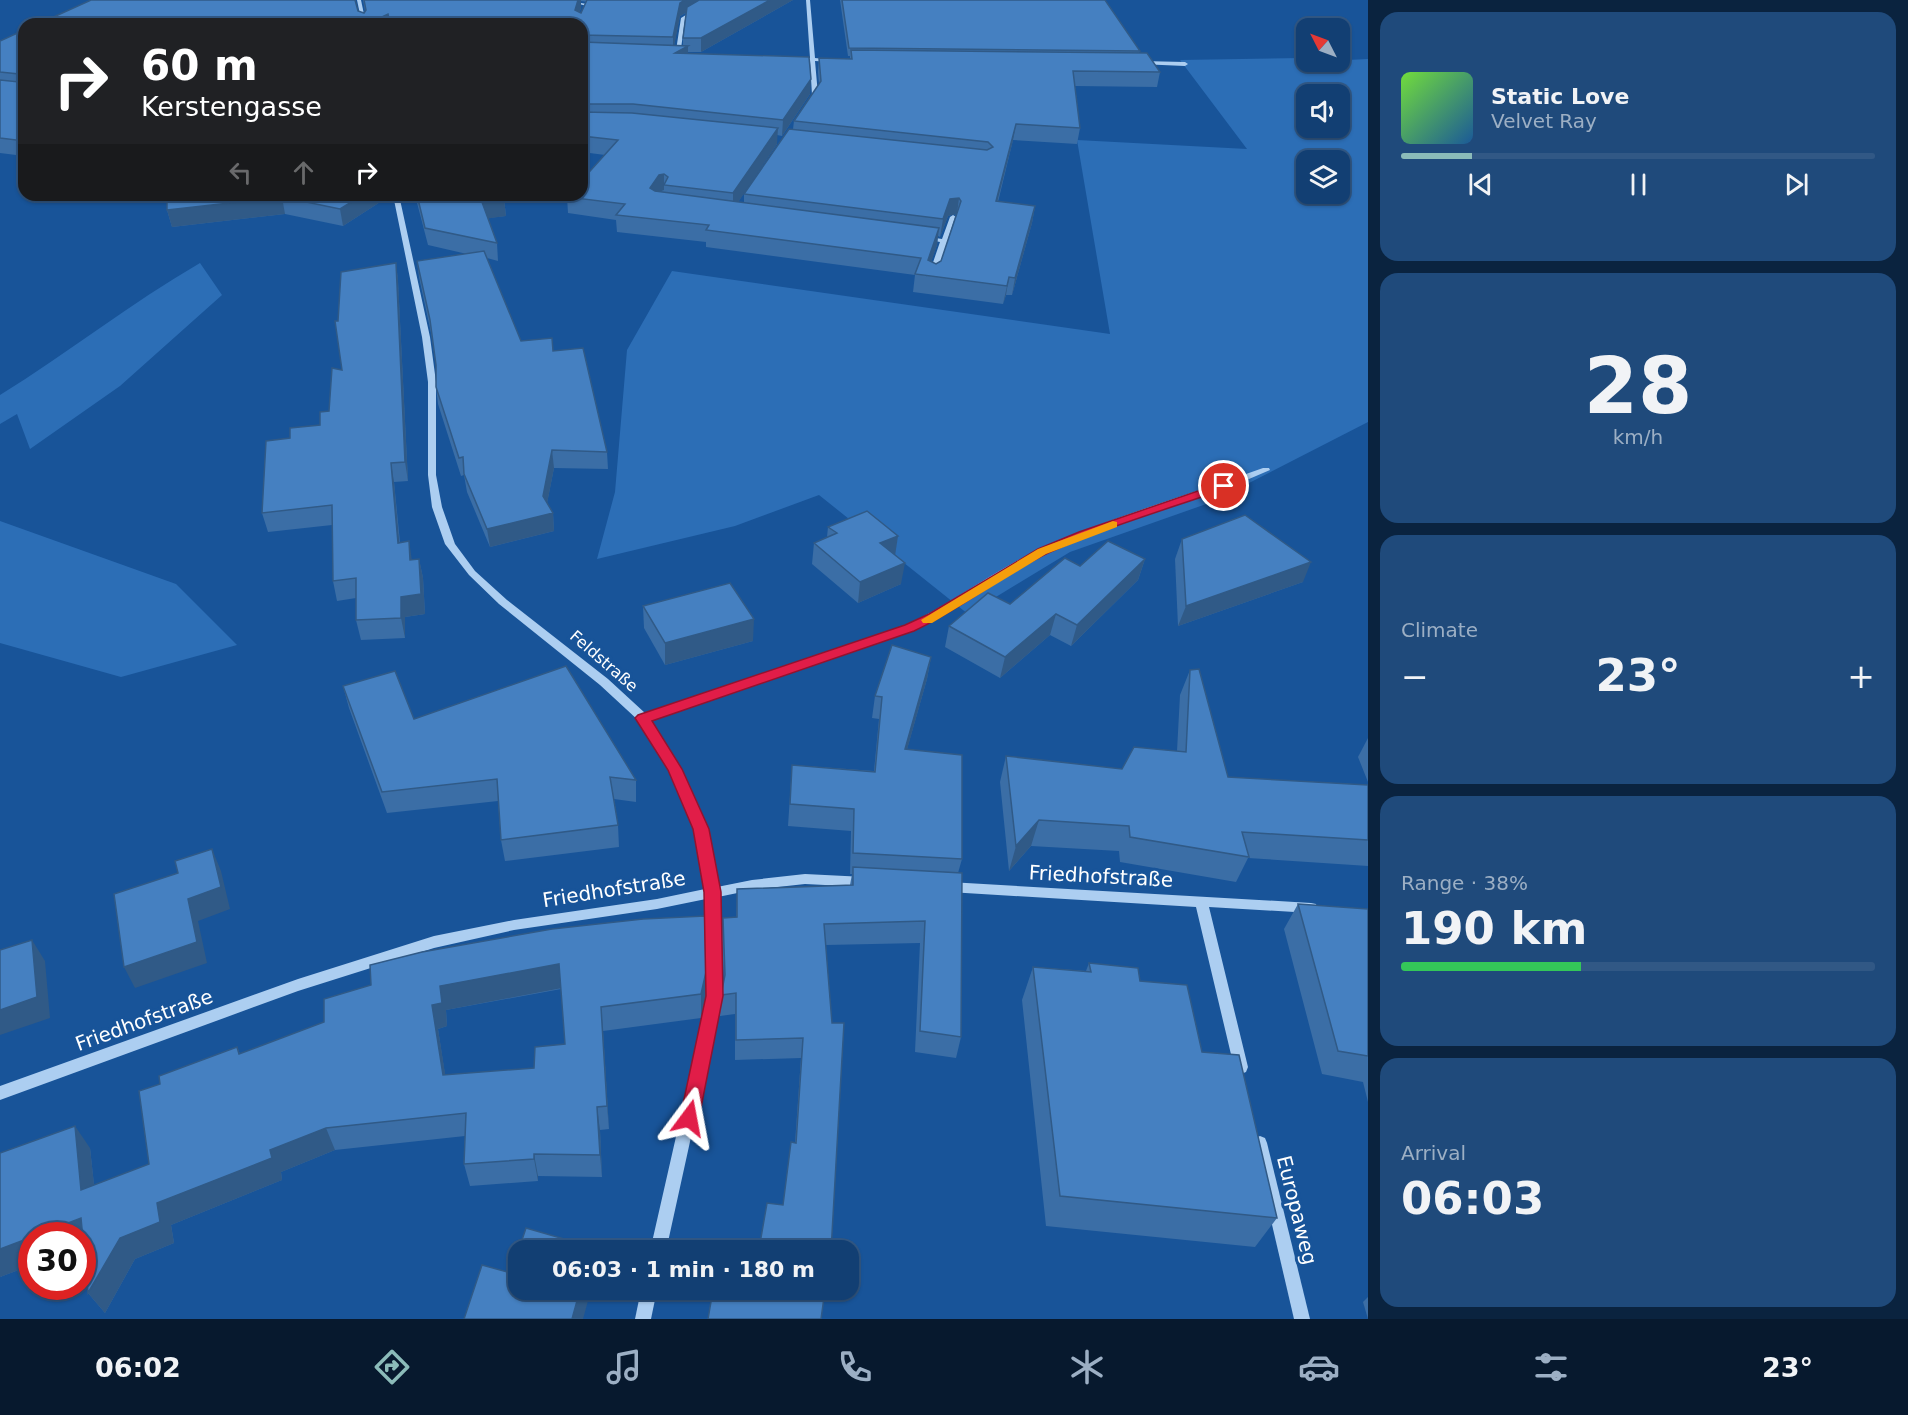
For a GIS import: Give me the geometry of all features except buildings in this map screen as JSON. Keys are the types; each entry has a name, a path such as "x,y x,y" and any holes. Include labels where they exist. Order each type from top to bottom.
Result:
{"street":[{"path":"359,0 363,18"},
{"path":"565,0 587,5 598,0"},
{"path":"808,0 815,95 809,104"},
{"path":"583,15 587,5"},
{"path":"677,56 683,18 702,8"},
{"path":"666,56 689,56"},
{"path":"791,59 836,60"},
{"path":"1138,63 1185,64"},
{"name":"Feldstraße","path":"397,201 426,337 432,382 432,475 437,507 450,544 472,573 503,602 604,682 643,718 675,769 701,829 712,892 715,996 661,1240"},
{"path":"932,278 953,217"},
{"path":"910,236 944,241"},
{"path":"643,718 909,628 933,617 1042,552 1084,534 1266,470"},
{"name":"Friedhofstraße","path":"0,1093 298,985 434,942 514,925 805,879 875,883"},
{"name":"Friedhofstraße","path":"934,886 1322,909"},
{"path":"1201,901 1246,1087"},
{"name":"Europaweg","path":"1257,1133 1302,1319"},
{"path":"643,1319 647,1300"}],"shaded area":[{"path":"1296,58 1296,72 1350,72 1350,60 1368,59 1368,422 1212,502 1070,552 968,614 819,495 735,526 597,559 615,492 627,350 672,271 1110,334 1077,140 1247,149 1180,60"},
{"path":"200,263 222,295 120,386 30,449 17,414 0,424 0,395"},
{"path":"0,521 176,584 237,645 121,677 0,643"}],"slow traffic":[{"path":"928,620 1042,552 1113,524"}],"route":[{"path":"689,1118 715,996 712,892 701,829 675,769 643,718 909,628 933,617 1042,552 1084,534 1224,486"}]}
